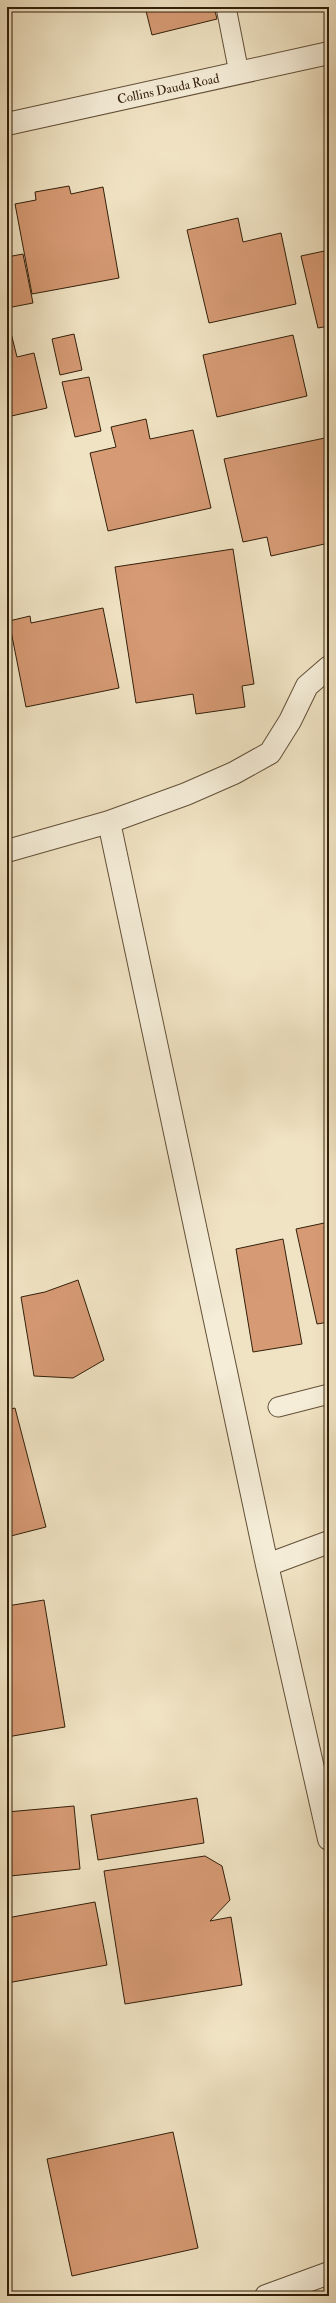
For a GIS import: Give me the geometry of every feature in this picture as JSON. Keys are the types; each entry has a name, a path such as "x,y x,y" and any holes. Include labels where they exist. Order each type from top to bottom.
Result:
{"street":[{"name":"Collins Dauda Road","path":"7,124 329,53"},
{"path":"7,851 109,822 234,773 270,753 290,721 307,686 329,667"},
{"path":"109,822 267,1565 329,1839"},
{"path":"267,1565 329,1542"},
{"path":"266,2296 329,2273"}],"lane":[{"path":"226,7 239,73"},
{"path":"278,1407 329,1394"}],"building":[{"path":"145,7 214,7 217,19 152,35"},
{"path":"69,186 71,194 103,187 119,278 32,294 15,204 36,200 35,192"},
{"path":"238,218 243,242 281,233 296,304 209,323 187,230"},
{"path":"329,250 329,326 318,328 301,256"},
{"path":"23,254 33,303 7,308 7,257"},
{"path":"11,333 17,357 34,353 47,408 7,417 7,334"},
{"path":"74,334 82,370 60,375 52,339"},
{"path":"293,335 307,396 217,417 203,355"},
{"path":"89,377 101,431 75,437 62,382"},
{"path":"146,419 150,439 193,430 211,508 108,531 90,453 116,447 111,427"},
{"path":"325,438 329,455 329,543 271,556 267,537 243,542 224,459"},
{"path":"233,549 254,684 242,686 245,707 196,714 193,694 136,703 115,567"},
{"path":"103,608 119,688 26,707 9,621 30,616 31,623"},
{"path":"329,1222 329,1322 317,1324 296,1229"},
{"path":"283,1239 302,1344 253,1352 236,1249"},
{"path":"78,1280 104,1360 73,1378 34,1376 21,1297 45,1292"},
{"path":"15,1408 46,1527 7,1537 7,1410"},
{"path":"44,1600 65,1727 7,1737 7,1606"},
{"path":"197,1798 204,1843 98,1860 91,1815"},
{"path":"74,1806 80,1869 10,1876 7,1812"},
{"path":"205,1856 222,1866 230,1900 210,1921 231,1917 242,1985 125,2004 104,1871"},
{"path":"95,1902 107,1965 7,1983 7,1918"},
{"path":"173,2132 198,2248 72,2276 47,2159"}]}
